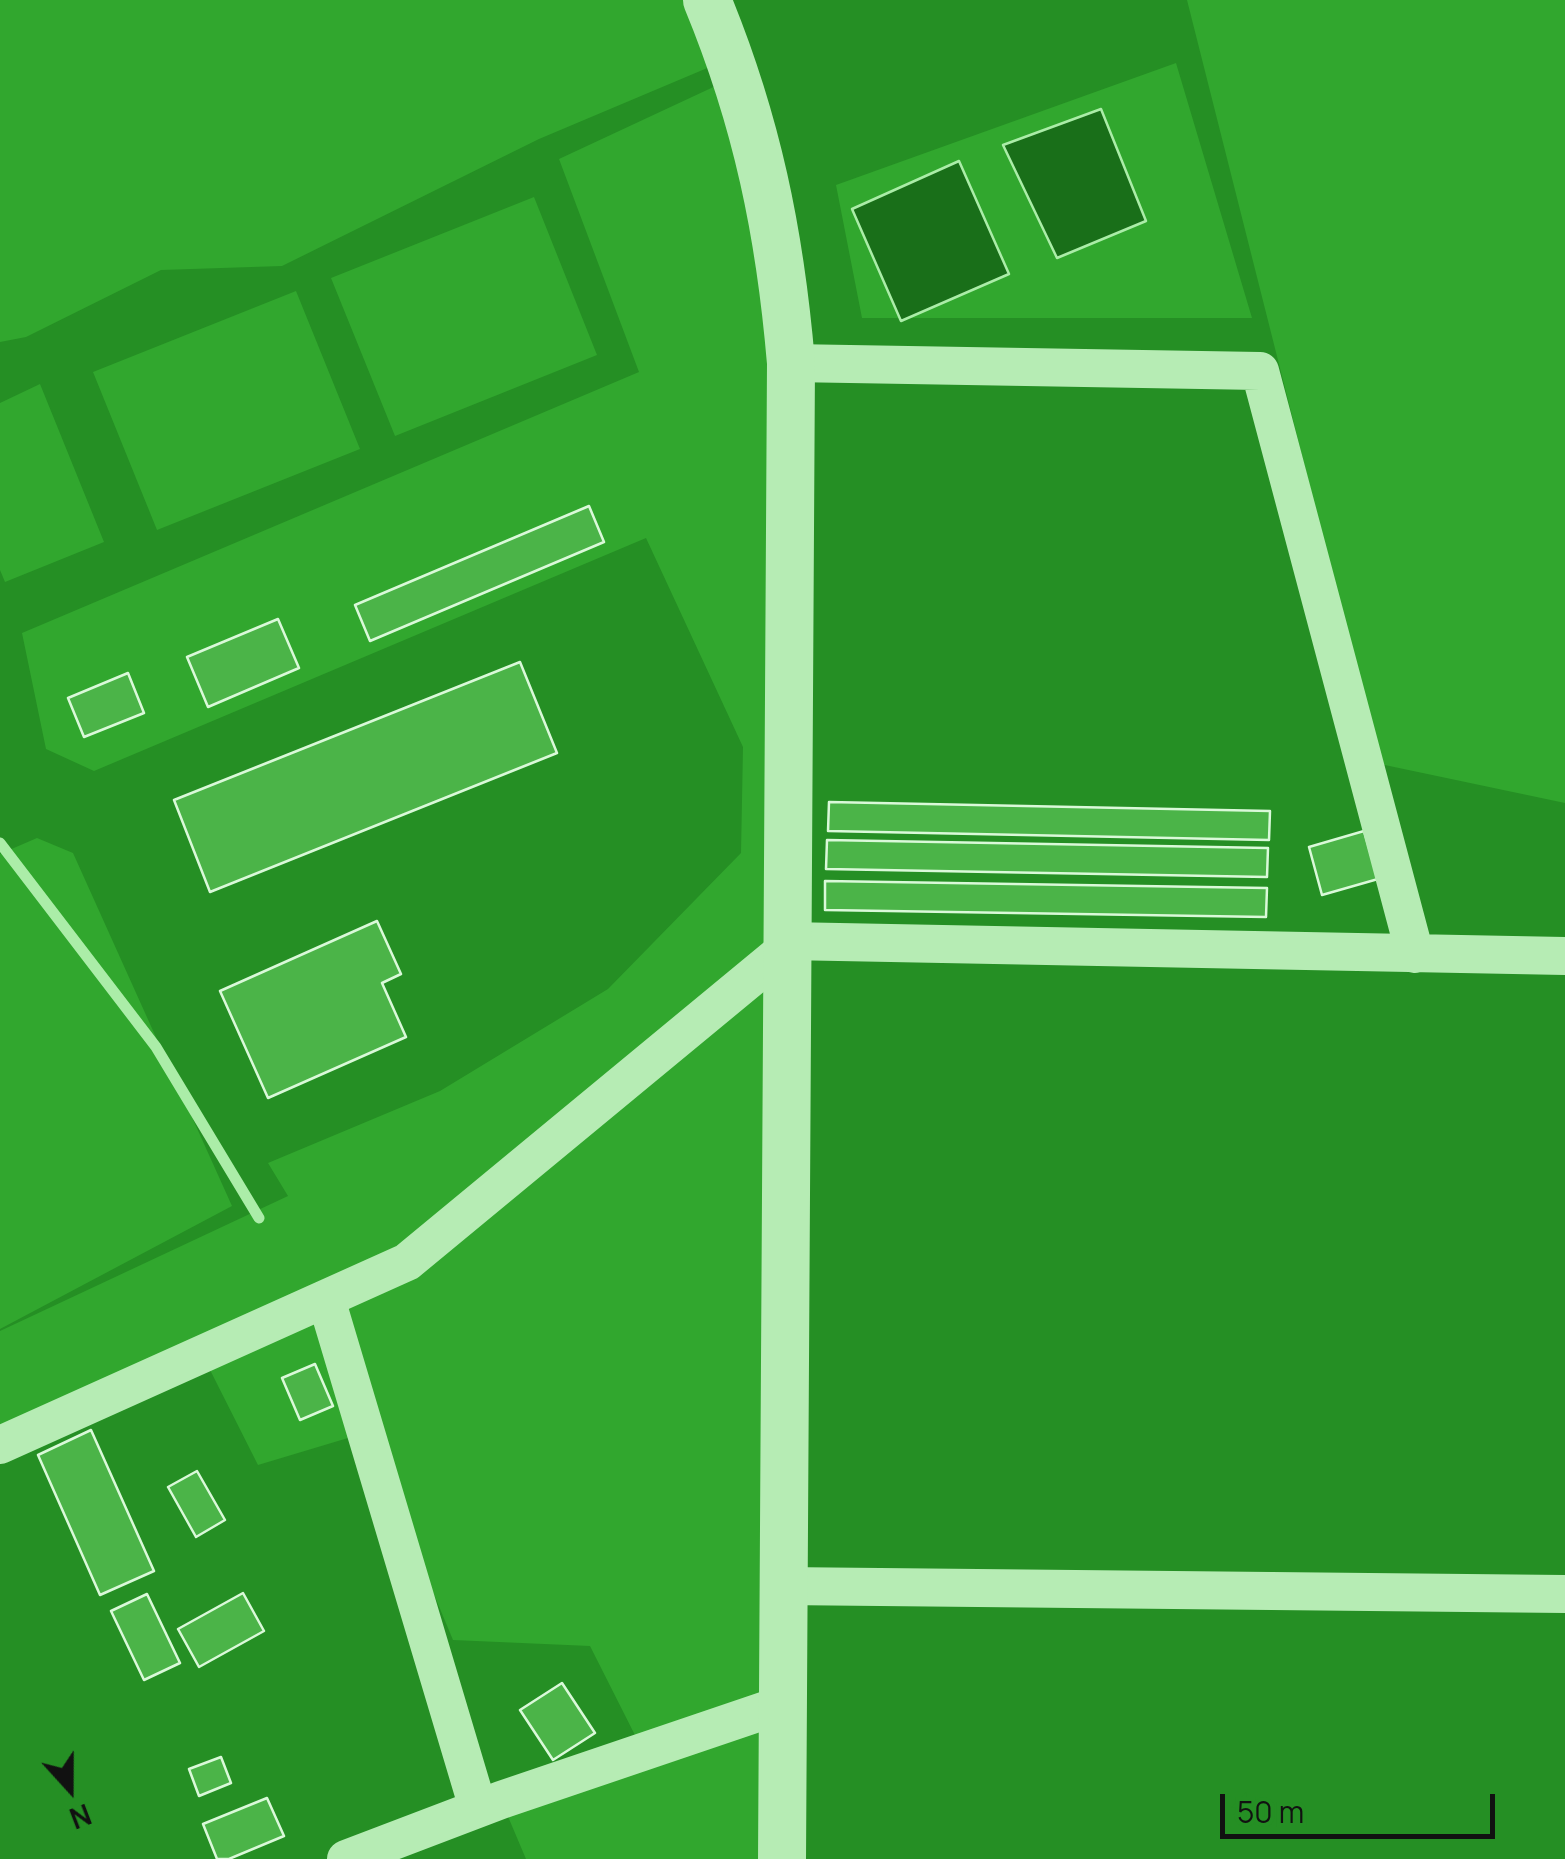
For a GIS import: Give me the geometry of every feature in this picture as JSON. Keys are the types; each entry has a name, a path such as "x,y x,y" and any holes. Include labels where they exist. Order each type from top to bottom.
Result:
{"street":[{"path":"707,0 731,58 764,168 782,260 791,363 782,1859"},
{"path":"791,363 1260,371 1415,954"},
{"path":"0,1445 407,1262 787,945 1565,956"},
{"path":"326,1299 478,1808"},
{"path":"782,1586 1565,1594"},
{"path":"346,1859 478,1808 781,1705"}],"shaded area":[{"path":"0,0 707,0 731,58 539,139 282,266 161,270 26,337 0,342"},
{"path":"1187,0 1565,0 1565,803 1380,764"},
{"path":"1176,63 1252,318 862,318 836,185"},
{"path":"737,76 785,296 783,1859 526,1859 501,1800 643,1751 590,1646 453,1640 363,1424 358,1435 258,1465 206,1362 332,1296 0,1445 0,1331 288,1196 268,1163 440,1091 608,989 741,853 743,747 646,538 94,771 46,749 22,633 639,372 559,159"},
{"path":"1101,109 1146,221 1057,258 1003,145"},
{"path":"959,161 1009,274 901,321 852,209"},
{"path":"534,197 597,355 395,436 331,278"},
{"path":"296,291 360,449 157,530 93,372"},
{"path":"40,384 104,542 5,582 0,570 0,403"},
{"path":"37,838 73,853 232,1206 0,1329 0,854"}],"building":[{"path":"589,506 604,542 370,641 355,605"},
{"path":"278,619 299,668 208,707 187,657"},
{"path":"520,662 557,753 210,892 174,800"},
{"path":"128,673 144,713 84,737 68,698"},
{"path":"829,802 1270,811 1269,840 828,831"},
{"path":"1364,831 1378,879 1322,895 1309,847"},
{"path":"827,840 1268,848 1267,877 826,869"},
{"path":"825,881 1267,888 1266,917 825,910"},
{"path":"377,921 401,974 382,983 406,1037 268,1098 220,991"},
{"path":"315,1364 333,1406 300,1420 282,1378"},
{"path":"91,1430 154,1571 100,1595 38,1455"},
{"path":"197,1471 225,1520 196,1537 168,1487"},
{"path":"243,1593 264,1631 199,1667 178,1629"},
{"path":"147,1594 180,1663 144,1680 111,1611"},
{"path":"562,1683 595,1733 553,1760 520,1710"},
{"path":"221,1757 231,1783 199,1796 189,1769"},
{"path":"267,1798 284,1836 229,1859 217,1859 203,1824"}],"waterway":[{"path":"0,843 156,1047 259,1218"}]}
